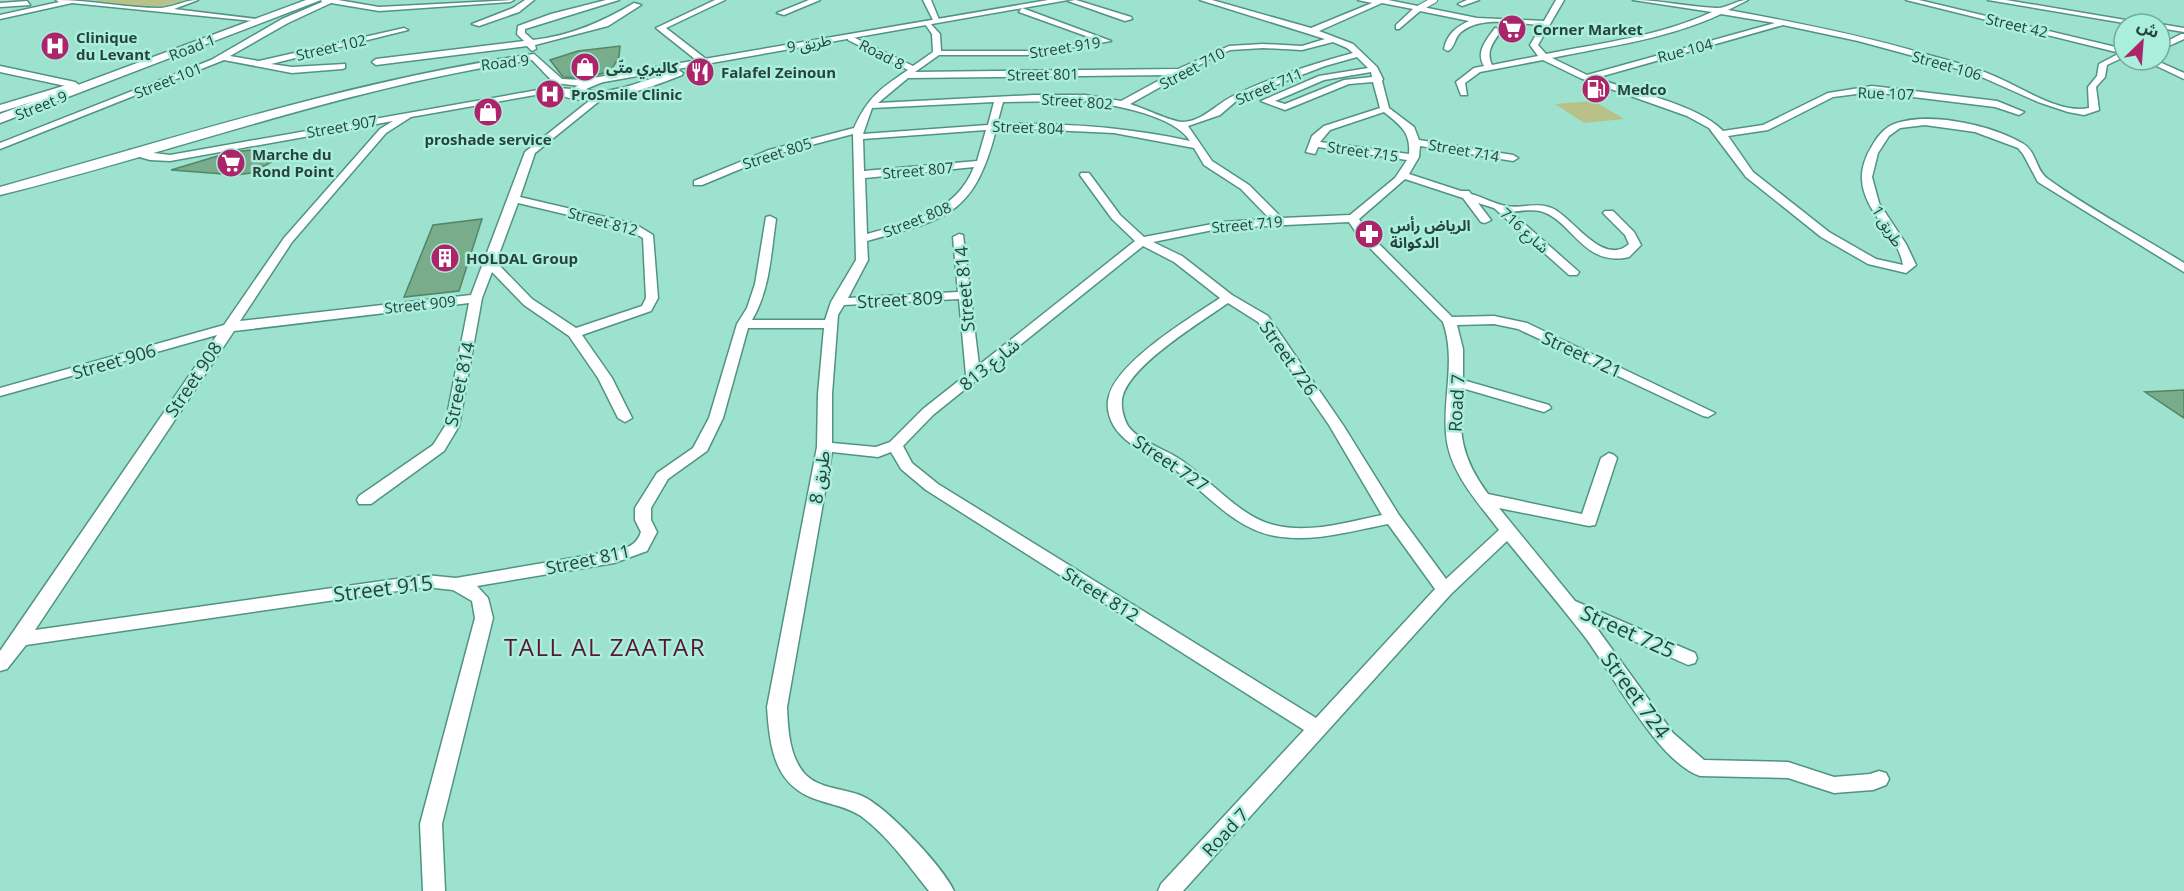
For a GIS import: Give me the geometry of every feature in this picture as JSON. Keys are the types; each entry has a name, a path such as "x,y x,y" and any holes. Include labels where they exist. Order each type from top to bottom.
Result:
{"main road":[{"name":"Street 9","path":"0,111 76,87 302,0"},
{"name":"Road 1","path":"0,120 76,87 316,0"}],"street":[{"path":"161,11 194,0"},
{"path":"325,0 371,9 510,0"},
{"name":"Street 101","path":"0,146 222,57 285,21 331,0"},
{"path":"417,7 450,0"},
{"path":"476,24 516,10 530,0"},
{"path":"534,57 531,43 520,34 521,28 548,18 615,0"},
{"path":"704,61 660,28 721,0"},
{"path":"781,13 816,0"},
{"path":"916,0 928,1 936,34 937,53"},
{"path":"554,85 571,94 600,96 632,91 710,63 933,22 1022,10 1072,0 1128,19"},
{"name":"9 طريق","path":"554,85 1072,0"},
{"path":"1204,0 1335,39 1360,54 1377,74 1385,109 1411,129 1415,142 1413,159 1405,176 1353,218"},
{"path":"1362,0 1382,0 1477,20 1545,23"},
{"path":"1312,31 1382,0"},
{"path":"1399,27 1418,9 1434,0"},
{"path":"1462,4 1475,0"},
{"path":"1540,57 1534,45 1560,0"},
{"name":"Street 106","path":"1637,0 1725,10 1946,63 1988,76 2063,107 2084,112 2094,110 2092,87 2101,77 2103,64 2112,59"},
{"path":"1464,93 1460,82 1489,67 1641,38 1695,23 1744,0"},
{"name":"Street 42","path":"1910,0 2112,48"},
{"path":"1992,0 2112,18"},
{"path":"0,17 64,1"},
{"path":"0,5 64,1 253,18"},
{"path":"376,62 531,43 605,24 637,5"},
{"name":"Street 919","path":"937,53 1027,53 1107,41 1022,10"},
{"path":"1448,49 1450,37 1455,32 1477,20"},
{"name":"Rue 104","path":"1589,77 1781,24"},
{"name":"Street 102","path":"258,64 404,30"},
{"path":"1489,67 1485,61 1486,46 1498,30"},
{"name":"Road 8","path":"851,38 908,72"},
{"name":"Street 710","path":"1120,104 1207,57 1229,48 1269,46 1302,48 1335,39"},
{"name":"طريق 8","path":"937,53 908,72 869,106 858,134 858,175 863,239 858,271 837,302 831,324 825,447 777,707 782,751 793,776 805,787 848,798 873,813 943,891"},
{"name":"Street 711","path":"1182,125 1217,113 1232,100 1280,80 1322,64 1360,54"},
{"path":"222,57 292,70 342,66"},
{"name":"Road 9","path":"0,190 133,152 398,82 497,61 534,57 554,85"},
{"name":"طريق 1","path":"1540,57 1689,112 1713,125 1723,134 1745,170 1764,186 1836,242 1881,265 1906,269 1910,265 1877,210 1870,192 1867,180 1871,158 1878,144 1893,128 1903,124 1927,123 1979,130 2019,146 2028,152 2042,180 2182,266"},
{"path":"0,69 76,87"},
{"name":"Street 801","path":"908,72 1183,72"},
{"path":"0,81 20,74"},
{"path":"1377,74 1347,82 1285,107 1266,100 1322,78 1377,74"},
{"path":"600,96 578,89 605,78"},
{"name":"Street 907","path":"133,152 150,157 170,158 554,85"},
{"name":"Rue 107","path":"1723,134 1765,128 1832,95 1872,89 1997,104 2019,112"},
{"name":"Street 909","path":"227,328 260,321 476,298 530,152 600,96"},
{"name":"Street 802","path":"869,106 999,99 1073,98 1120,104 1182,125"},
{"name":"Street 808","path":"863,239 914,222 957,202 969,190 993,125 999,99"},
{"path":"1108,122 1120,104"},
{"name":"Street 715","path":"1385,109 1327,128 1317,136 1312,148 1413,159"},
{"name":"Street 908","path":"0,664 20,639 227,328 296,231 383,131 410,114"},
{"name":"Street 804","path":"858,134 993,125 1108,122 1198,146"},
{"path":"1182,125 1208,162 1245,187 1277,220"},
{"name":"Street 805","path":"698,183 773,152 858,134"},
{"name":"Street 714","path":"1415,142 1513,158"},
{"name":"Street 807","path":"858,175 979,164"},
{"name":"Street 726","path":"1085,175 1116,217 1142,241 1166,251 1196,270 1228,298 1263,319 1336,425 1392,518 1444,590"},
{"name":"شارع 716","path":"1405,176 1465,193 1503,209 1573,272"},
{"path":"1465,193 1485,220"},
{"name":"Street 812","path":"513,199 632,226 649,237 652,298 647,308 574,333"},
{"path":"1503,209 1546,209 1597,250 1616,255 1632,250 1635,245 1630,234 1609,213"},
{"name":"Street 719","path":"1142,241 1214,226 1277,220 1353,218"},
{"name":"Road 7","path":"1169,891 1319,730 1444,590 1508,531 1468,478 1456,446 1453,416 1459,361 1457,338 1449,321 1363,235 1353,218"},
{"name":"Street 811","path":"457,584 614,557 640,548 649,532 643,520 643,508 657,484 662,476 699,450 716,418 743,324 753,308 763,276 770,219"},
{"name":"Street 814","path":"959,237 973,377"},
{"name":"شارع 813","path":"895,445 928,412 1142,241"},
{"path":"490,263 528,302 574,333 605,378 625,418"},
{"name":"Street 809","path":"837,302 964,295"},
{"name":"Street 814","path":"365,500 439,448 447,436 452,426 462,381 476,298"},
{"name":"Street 727","path":"1228,298 1155,351 1127,376 1116,395 1119,420 1127,433 1173,462 1245,517 1266,529 1299,532 1392,518"},
{"name":"Street 721","path":"1449,321 1494,320 1522,326 1708,413"},
{"path":"743,324 831,324"},
{"name":"Street 906","path":"0,392 227,328"},
{"path":"1456,382 1544,408"},
{"path":"825,447 878,452 895,445"},
{"name":"Street 812","path":"895,445 906,466 932,487 1319,730"},
{"path":"1485,500 1589,521 1596,492 1609,458"},
{"name":"Street 724","path":"1508,531 1592,634 1666,739 1700,768 1733,771 1788,770 1834,785 1873,782 1879,779"},
{"name":"Street 915","path":"20,639 425,581 457,584 480,597 484,607 431,824 430,855 434,891"},
{"name":"Street 725","path":"1568,605 1688,658"}],"green space":[{"path":"92,0 185,0 154,8"},
{"path":"1594,101 1624,119 1584,123 1555,104"}],"building":[{"name":"كاليري متّى","path":"620,46 619,57 610,72 579,78 563,77 550,60 578,51"},
{"name":"Marche du Rond Point","path":"252,150 278,153 271,157 279,158 251,173 236,175 171,170 231,152"},
{"name":"HOLDAL Group","path":"482,219 459,291 404,297 433,225"},
{"path":"2184,390 2184,418 2145,392"}],"place":[{"name":"Corner Market","path":"1512,29"},
{"name":"Clinique du Levant","path":"55,46"},
{"name":"كاليري متّى","path":"585,67"},
{"name":"Falafel Zeinoun","path":"700,72"},
{"name":"Medco","path":"1596,89"},
{"name":"ProSmile Clinic","path":"550,94"},
{"name":"proshade service","path":"488,112"},
{"name":"Marche du Rond Point","path":"231,163"},
{"name":"الرياض رأس الدكوانة","path":"1369,234"},
{"name":"HOLDAL Group","path":"445,258"}],"district":[{"name":"TALL AL ZAATAR","path":"605,646"}]}
